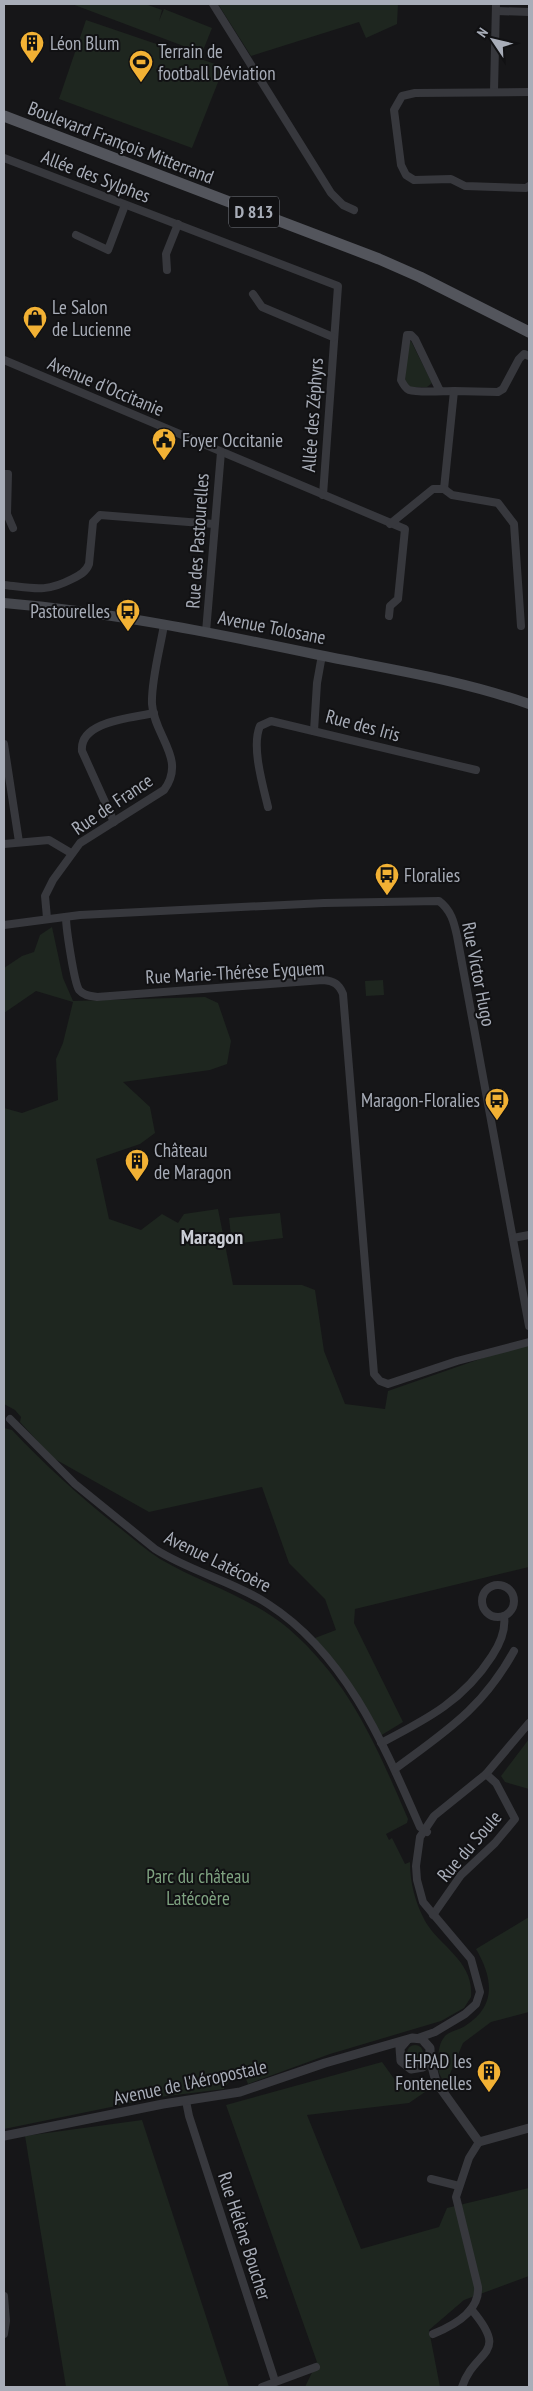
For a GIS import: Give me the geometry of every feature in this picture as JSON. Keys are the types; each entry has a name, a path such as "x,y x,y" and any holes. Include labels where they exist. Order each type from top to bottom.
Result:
{"main road":[{"name":"Boulevard François Mitterrand","path":"4,116 378,259 457,295 529,332"},
{"path":"457,295 529,327"},
{"name":"Avenue Tolosane","path":"4,603 101,614 206,632 435,677 529,704"}],"street":[{"path":"214,4 331,193 343,205 354,210"},
{"path":"494,91 496,7 529,12"},
{"path":"529,92 415,93 402,96 394,110 400,165 406,175 414,180 451,179 465,186 526,188 529,186"},
{"name":"Allée des Sylphes","path":"4,158 338,286"},
{"path":"76,236 108,250 126,205"},
{"path":"168,270 166,254 178,224"},
{"name":"Allée des Zéphyrs","path":"323,495 338,286"},
{"name":"Allée des Zéphyrs","path":"253,294 262,307 334,337"},
{"path":"440,391 415,339 411,335 407,336 401,380 409,390 440,391 498,392 503,389 519,359 524,354 529,356"},
{"name":"Avenue d'Occitanie","path":"4,360 390,524"},
{"path":"444,490 454,391"},
{"name":"Rue des Pastourelles","path":"206,632 221,452"},
{"path":"4,474 8,474 7,514 13,528"},
{"path":"389,616 390,606 398,599 405,530 390,524 433,489 444,490 452,495 498,504 514,524 521,626"},
{"path":"4,585 48,590 80,575 87,569 89,564 93,522 100,515 214,524"},
{"name":"Rue de France","path":"47,918 45,896 53,880 80,843 164,790 170,782 173,762 154,713 152,696 164,625"},
{"name":"Rue des Iris","path":"322,655 314,731 476,770"},
{"path":"114,822 82,752 82,744 88,732 109,723 154,713"},
{"path":"268,807 261,775 257,738 260,726 271,721 314,731"},
{"path":"4,744 19,842"},
{"path":"4,844 49,840 72,853"},
{"name":"Rue Victor Hugo","path":"4,925 47,918 320,903 439,901 447,908 454,921 458,936 529,1326"},
{"name":"Rue Marie-Thérèse Eyquem","path":"66,917 79,990 85,995 97,997 323,980 333,981 340,986 343,994 364,1232 374,1374 380,1381 388,1384 457,1361 529,1342"},
{"path":"513,1238 529,1235"},
{"name":"Avenue Latécoère","path":"10,1419 75,1484 155,1549 170,1558 258,1598 300,1629 345,1681 363,1709 395,1769 420,1827 425,1831"},
{"path":"381,1744 439,1710 476,1680 497,1648 504,1630 504,1616 511,1610 514,1598 505,1587 492,1587 485,1592 483,1605 491,1615 504,1616"},
{"path":"395,1769 465,1717 491,1688 514,1651"},
{"path":"401,2061 400,2048 407,2040 436,2032 465,2014 476,2004 480,1992 471,1959 423,1902 416,1880 416,1850 434,1816 486,1774 529,1723"},
{"name":"Rue du Soule","path":"432,1915 461,1874 495,1843 515,1819 496,1782 486,1774"},
{"path":"418,2038 428,2044 436,2082 479,2142"},
{"name":"Avenue de l'Aéropostale","path":"4,2136 240,2092 351,2055 380,2049 407,2040"},
{"path":"380,2049 401,2061 407,2068 416,2070 436,2082"},
{"path":"416,2070 423,2067 430,2058"},
{"name":"Rue Hélène Boucher","path":"186,2101 189,2116 275,2381"},
{"path":"433,2334 457,2323 476,2301 478,2287 457,2201 459,2186 469,2158 479,2142 529,2128"},
{"path":"431,2179 459,2186"},
{"path":"4,2296 6,2321 4,2334"},
{"path":"462,2387 470,2371 484,2357 489,2343 488,2331 471,2309"},
{"path":"262,2387 316,2367"}],"green space":[{"path":"72,4 145,4 162,10 159,21 164,9 212,28 202,53"},
{"path":"218,4 398,4 397,24 366,38 359,22 251,56"},
{"name":"Terrain de football Déviation","path":"86,20 224,67 192,148 59,99"},
{"path":"411,341 432,383 427,387 410,387 405,380 407,343"},
{"path":"52,927 63,978 73,1001 205,997 218,1003 231,1041 227,1064 210,1070 123,1082 150,1107 155,1133 140,1144 96,1159 109,1219 141,1230 162,1214 178,1223 184,1214 218,1209 233,1285 302,1285 315,1290 324,1351 345,1404 385,1409 388,1391 529,1342 529,1567 355,1609 354,1623 403,1722 380,1736 356,1692 315,1638 336,1630 325,1599 289,1563 262,1487 149,1512 53,1458 20,1422 21,1417 15,1410 4,1404 4,1108 22,1113 58,1100 56,1059 63,1043 73,1002 36,991 4,1013 4,968 22,956 34,952 40,935"},
{"path":"383,980 384,995 366,996 365,981"},
{"path":"280,1213 283,1238 232,1244 229,1218"},
{"name":"Parc du château Latécoère","path":"4,1428 12,1430 78,1494 150,1552 176,1568 259,1608 289,1629 329,1671 345,1693 373,1741 408,1819 407,1823 386,1834 389,1840 392,1838 405,1864 410,1862 414,1892 418,1907 425,1921 462,1964 467,1974 471,1985 471,1997 464,2008 441,2021 330,2054 248,2084 246,2079 240,2078 230,2081 224,2089 160,2097 4,2129"},
{"path":"529,1739 529,1789 505,1782 501,1776"},
{"path":"529,1917 529,2012 491,2022 463,2043 447,2081 443,2080 438,2064 439,2049 442,2041 447,2034 463,2027 475,2018 483,2010 487,2000 489,1991 486,1970 476,1949"},
{"path":"412,2045 418,2045 423,2050 421,2059 412,2061 407,2056 407,2050"},
{"path":"382,2062 395,2080 418,2086 425,2092 409,2103 307,2115 361,2249 439,2227 447,2208 529,2188 529,2276 464,2300 429,2330 440,2387 305,2387 317,2362 226,2105"},
{"path":"142,2120 229,2387 66,2387 25,2136"}],"place":[{"name":"Léon Blum","path":"32,64"},
{"name":"Terrain de football Déviation","path":"141,83"},
{"name":"Le Salon de Lucienne","path":"35,339"},
{"name":"Foyer Occitanie","path":"164,461"},
{"name":"Pastourelles","path":"128,632"},
{"name":"Floralies","path":"387,896"},
{"name":"Maragon-Floralies","path":"497,1121"},
{"name":"Château de Maragon","path":"137,1182"},
{"name":"EHPAD les Fontenelles","path":"489,2093"}],"district":[{"name":"Maragon","path":"212,1237"}]}
